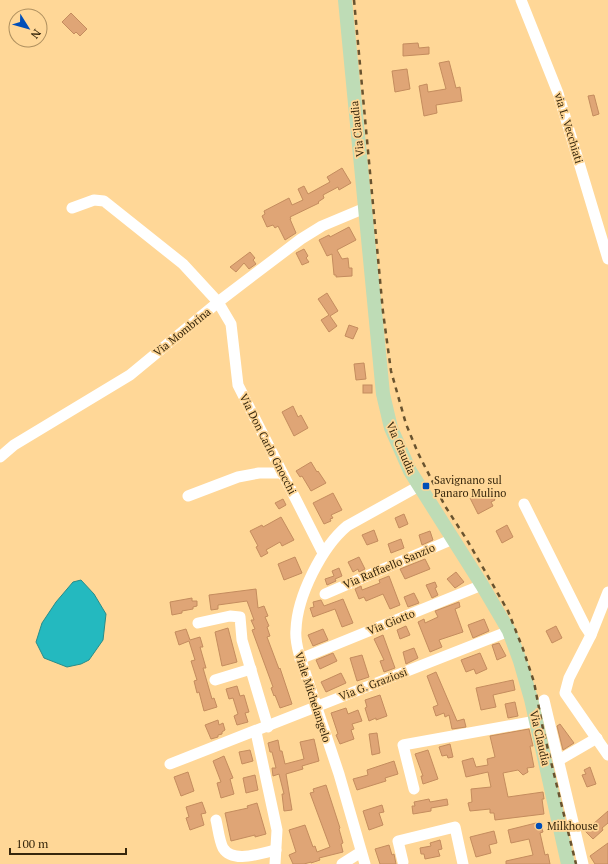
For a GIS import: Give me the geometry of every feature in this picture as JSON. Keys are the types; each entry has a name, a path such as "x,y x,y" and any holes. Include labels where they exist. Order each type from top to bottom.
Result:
{"main road":[{"name":"Via Claudia","path":"344,0 383,394 391,428 410,471 482,585 508,631 520,661 536,721 568,864"}],"street":[{"name":"via L. Vecchiati","path":"521,0 558,93 608,259"},
{"name":"Via Don Carlo Gnocchi","path":"72,208 94,200 104,201 183,264 220,301 231,324 238,385 323,553"},
{"name":"Via Mombrina","path":"0,457 14,445 130,375 220,301 301,239 322,226 365,208"},
{"path":"188,496 238,477 259,473 282,473"},
{"name":"Viale Michelangelo","path":"365,864 339,774 300,659 296,640 296,628 301,604 310,579 323,553 339,532 347,526 419,486"},
{"path":"524,504 585,626 591,635"},
{"name":"Via Raffaello Sanzio","path":"325,594 453,539"},
{"name":"Via Giotto","path":"300,659 482,585"},
{"path":"608,592 591,635 569,678 565,693 608,755"},
{"path":"198,623 230,616 240,617 242,640 268,726"},
{"name":"Via G. Graziosi","path":"170,764 256,732 316,706 508,631"},
{"path":"215,680 251,669"},
{"path":"544,700 583,864"},
{"path":"414,789 403,745 536,721"},
{"path":"256,732 277,830 275,864"},
{"path":"559,760 596,738"},
{"path":"216,820 223,847 228,853 235,856 244,856 276,850"},
{"path":"403,862 398,841 455,827 463,864"},
{"path":"342,864 361,852"}],"water":[{"path":"81,580 94,594 106,614 103,640 89,660 81,664 67,667 44,658 36,642 42,623 56,602 73,582"}],"building":[{"path":"71,13 87,29 80,36 76,32 74,34 62,22"},
{"path":"418,43 419,48 429,47 429,54 403,56 403,44"},
{"path":"449,61 456,88 460,87 462,101 436,105 437,113 424,116 419,86 427,84 428,92 446,89 439,63"},
{"path":"407,69 410,89 395,92 392,71"},
{"path":"594,95 599,114 593,116 588,96"},
{"path":"342,168 351,183 339,190 338,187 323,195 324,198 318,202 319,203 290,217 296,233 285,240 278,226 275,228 273,225 267,227 262,216 265,214 264,211 289,198 292,205 303,200 298,189 304,186 308,194 330,182 327,177"},
{"path":"349,227 356,240 337,250 342,259 348,258 349,268 352,268 352,276 336,277 336,275 334,275 332,254 327,256 319,240 329,235 330,237"},
{"path":"304,249 308,256 306,258 309,262 302,265 296,253"},
{"path":"250,252 255,258 253,260 256,264 249,269 244,263 236,272 230,267"},
{"path":"327,293 338,311 330,316 337,326 329,332 321,320 329,315 318,299"},
{"path":"349,325 358,328 353,339 345,336"},
{"path":"364,363 366,379 356,380 354,364"},
{"path":"363,385 372,385 372,393 363,393"},
{"path":"293,406 298,417 301,415 308,428 294,436 282,412"},
{"path":"311,462 326,483 311,491 302,476 300,477 296,471"},
{"path":"485,491 487,496 491,494 495,500 491,502 493,506 478,514 470,498"},
{"path":"333,493 342,510 331,515 333,518 330,519 331,521 324,524 313,503"},
{"path":"283,499 286,505 279,509 275,503"},
{"path":"404,514 408,524 399,528 395,518"},
{"path":"281,517 294,540 282,546 280,542 266,550 268,553 261,557 256,547 258,546 250,531 262,525 263,527"},
{"path":"507,525 513,537 502,543 496,531"},
{"path":"374,530 378,541 367,545 362,535"},
{"path":"430,531 433,540 422,545 419,535"},
{"path":"401,539 404,548 391,553 388,544"},
{"path":"295,557 302,573 284,580 278,564"},
{"path":"359,557 365,569 359,572 358,569 353,572 348,562"},
{"path":"425,559 430,569 405,579 400,569"},
{"path":"339,568 342,576 335,579 336,581 327,585 325,579 334,576 332,571"},
{"path":"456,572 464,582 455,588 447,579"},
{"path":"389,576 400,605 390,609 383,594 366,601 364,597 359,599 355,589 361,586 362,590 380,583 379,580"},
{"path":"435,582 437,587 435,588 438,595 432,598 426,585"},
{"path":"256,589 258,608 264,606 268,616 265,617 269,626 267,627 270,636 267,637 279,669 280,668 292,704 280,708 271,688 273,687 252,630 255,629 251,620 254,620 247,601 218,605 218,609 211,610 209,595"},
{"path":"414,593 419,603 408,607 404,597"},
{"path":"192,598 192,601 197,601 197,606 193,607 193,609 182,611 182,613 172,615 170,602"},
{"path":"343,599 353,623 342,627 335,609 313,617 310,608 314,607 313,602 321,600 324,606"},
{"path":"459,602 460,607 455,609 463,632 439,640 442,647 430,652 418,622 424,619 425,623 438,617 435,611"},
{"path":"484,619 489,631 473,638 468,625"},
{"path":"406,626 410,635 400,639 397,630"},
{"path":"556,626 562,638 552,643 546,631"},
{"path":"228,628 237,662 222,666 215,632"},
{"path":"186,629 190,640 200,637 203,647 200,647 206,668 203,668 212,699 214,698 217,707 204,711 199,692 197,693 194,681 197,680 191,661 195,660 189,641 179,645 175,632"},
{"path":"323,629 328,640 313,646 308,635"},
{"path":"383,635 395,668 384,672 380,661 384,660 374,639"},
{"path":"499,643 506,656 497,660 492,645"},
{"path":"414,648 418,658 406,664 403,652"},
{"path":"333,653 337,661 320,669 316,660"},
{"path":"480,653 487,669 476,674 474,669 466,672 461,660"},
{"path":"362,655 369,677 357,681 350,658"},
{"path":"436,672 457,721 464,719 466,727 452,729 449,715 445,717 444,713 436,716 433,707 438,705 427,676"},
{"path":"341,673 346,683 326,692 321,682"},
{"path":"513,680 515,690 493,695 496,707 481,710 476,688"},
{"path":"237,686 240,696 244,695 249,712 245,713 248,722 237,725 234,716 238,714 233,698 229,699 226,689"},
{"path":"380,695 387,716 369,721 365,708 367,707 365,700"},
{"path":"515,702 518,716 508,718 505,704"},
{"path":"346,708 348,714 358,710 362,721 352,724 354,729 351,730 354,739 340,744 336,735 338,734 331,713"},
{"path":"218,720 219,725 223,723 225,730 222,734 218,735 218,737 211,739 205,725"},
{"path":"560,724 574,743 563,750 557,726"},
{"path":"529,729 533,746 530,746 534,767 527,768 528,772 523,775 518,770 503,773 508,797 543,792 544,799 542,799 544,814 495,820 494,813 490,813 490,809 470,811 468,803 472,802 471,789 491,787 488,772 466,777 462,761 473,758 476,767 488,765 487,759 495,757 490,736"},
{"path":"377,733 380,753 372,755 369,734"},
{"path":"314,739 319,761 302,766 303,769 286,774 292,810 284,811 282,794 284,794 279,774 273,776 272,768 276,768 268,743 278,740 285,764 304,759 300,742"},
{"path":"450,744 453,757 448,758 447,755 442,756 439,747"},
{"path":"250,750 253,761 242,764 239,752"},
{"path":"428,750 438,779 423,784 421,776 423,776 415,754"},
{"path":"224,756 233,778 230,779 234,794 221,798 217,783 221,782 213,761"},
{"path":"394,761 398,774 385,778 386,781 357,790 353,779 368,775 367,770"},
{"path":"590,767 596,784 587,787 582,775 586,774 584,770"},
{"path":"188,772 194,791 181,796 174,777"},
{"path":"255,775 258,790 246,793 243,778"},
{"path":"326,785 340,828 343,852 319,858 320,860 311,863 293,864 289,855 296,852 289,830 305,825 313,847 315,846 317,852 330,847 310,793 314,792 313,789"},
{"path":"429,799 430,802 447,799 448,805 431,808 431,811 413,814 412,806 415,806 414,802"},
{"path":"202,802 206,813 201,814 204,825 190,830 186,818 189,817 186,807"},
{"path":"257,803 266,834 231,841 225,813 248,808 247,806"},
{"path":"382,805 384,812 379,813 383,825 369,830 363,811"},
{"path":"608,811 608,823 593,839 585,831"},
{"path":"540,822 543,832 540,833 545,855 548,854 550,864 506,864 506,861 533,855 529,839 511,843 508,830"},
{"path":"494,831 497,843 489,845 491,853 476,857 470,837"},
{"path":"440,840 442,849 438,850 440,856 425,859 424,854 421,854 420,848 431,846 430,843"},
{"path":"608,843 608,864 595,864 590,856"},
{"path":"389,845 392,855 394,854 396,864 380,864 375,849"}],"railway":[{"path":"354,0 383,312 391,371 406,424 418,453 445,506 467,540 508,611 523,649 534,682 543,729 576,864"}],"place":[{"name":"Savignano sul Panaro Mulino","path":"426,486"},
{"name":"Milkhouse","path":"539,826"}]}
